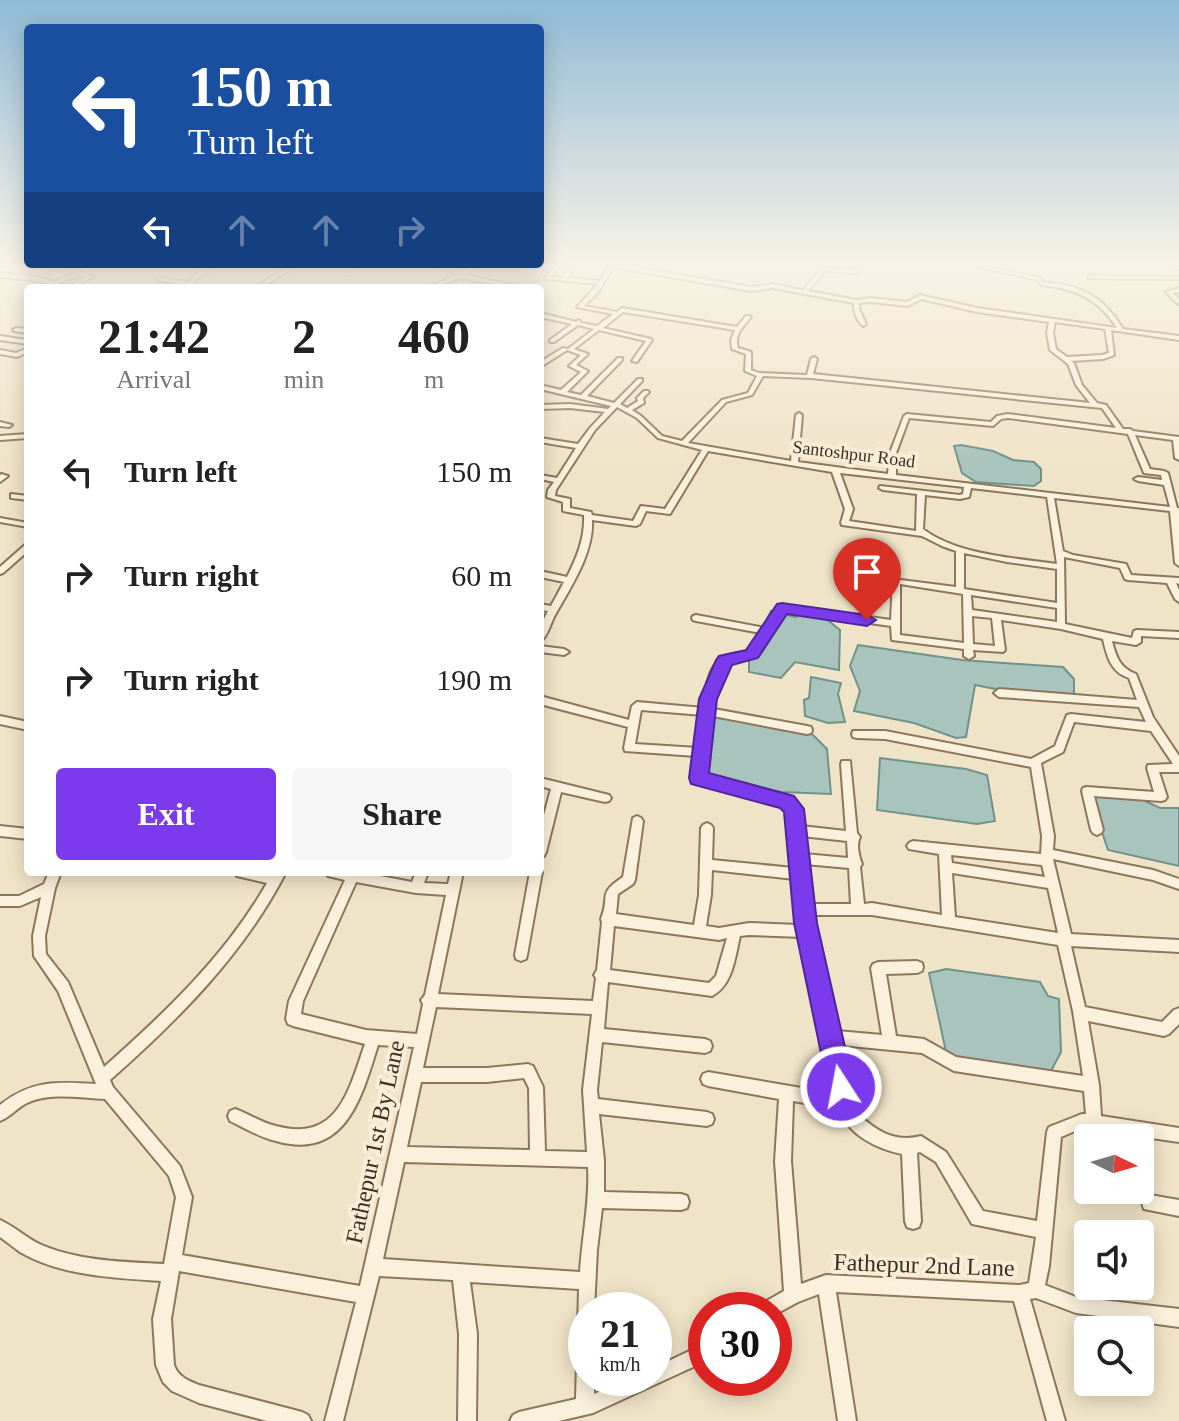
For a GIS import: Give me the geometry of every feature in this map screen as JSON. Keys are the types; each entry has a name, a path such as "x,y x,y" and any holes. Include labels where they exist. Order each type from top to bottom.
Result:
{"street":[{"path":"552,341 567,330"},
{"path":"563,392 585,371 572,366 585,354 570,350 593,330"},
{"path":"606,330 649,340 635,361"},
{"path":"738,330 732,339 734,348 749,353 748,371 1104,406 1120,430"},
{"path":"1050,330 1053,350 1067,359 1079,385 1096,406"},
{"path":"1067,359 1112,354 1108,330"},
{"path":"1123,330 1179,338"},
{"path":"0,338 24,341"},
{"path":"544,362 565,349"},
{"path":"0,350 24,350"},
{"path":"0,350 11,354"},
{"path":"0,360 24,351"},
{"path":"583,397 620,359"},
{"path":"810,376 814,359"},
{"path":"683,444 724,401 750,394 761,374"},
{"path":"544,630 569,580 589,525 584,512 566,509 566,500 551,497 558,480 581,447 611,408 640,380"},
{"name":"Santoshpur Road","path":"544,388 628,410 660,437 706,449 835,470 1176,509"},
{"path":"628,410 642,402 640,398 646,392"},
{"path":"544,407 611,408"},
{"path":"794,463 799,415"},
{"path":"892,476 893,453 907,416 993,424 999,417 1008,416 1130,431 1178,439 1179,458"},
{"path":"0,424 9,425"},
{"path":"1130,431 1147,471"},
{"path":"0,438 24,436"},
{"path":"544,441 581,447"},
{"path":"588,517 636,524 644,508 667,512 706,449"},
{"path":"1133,469 1164,473 1176,509 1179,563"},
{"path":"835,470 849,509 845,523 922,534 960,550 1061,567"},
{"path":"544,478 558,480"},
{"path":"1138,479 1167,483"},
{"path":"883,488 964,497 968,485"},
{"path":"921,492 918,524 922,534"},
{"path":"1050,495 1061,567 1061,626"},
{"path":"14,496 24,497"},
{"path":"0,520 24,524"},
{"path":"0,532 12,522"},
{"path":"0,571 24,550"},
{"path":"960,550 968,612 969,651"},
{"path":"1059,552 1123,566 1128,577 1174,581 1179,599"},
{"path":"544,575 569,580"},
{"path":"996,616 1000,650 969,651 895,638 896,581 1059,606"},
{"path":"895,624 787,607 779,610 752,654 725,660 720,667 708,699 709,712 698,778 787,802 794,809 807,931 849,1115 863,1130 892,1146 921,1144 932,1149 978,1218 1044,1230"},
{"path":"544,608 554,609"},
{"path":"968,612 1061,626 1136,642 1137,633 1179,635"},
{"path":"696,618 766,631"},
{"path":"1097,830 1087,791 1161,797 1152,768 1177,768 1179,765 1153,727 1133,676 1123,674 1116,668 1107,637"},
{"path":"544,650 564,652"},
{"path":"999,693 1143,704"},
{"path":"544,701 634,725"},
{"path":"700,752 629,748 637,706 709,712 807,730"},
{"path":"857,734 885,735 1034,762 1059,749 1071,718 1153,727"},
{"path":"0,720 24,725"},
{"path":"1034,762 1047,826 1046,857 1082,1013 1094,1123"},
{"path":"846,764 858,909"},
{"path":"544,783 605,798"},
{"path":"544,836 557,786"},
{"path":"587,1292 596,1200 590,1090 601,975 612,891 629,880 637,821"},
{"path":"699,931 707,828"},
{"path":"796,830 854,837"},
{"path":"0,831 24,834"},
{"path":"913,846 1046,857 1153,875 1179,884"},
{"path":"945,849 949,922"},
{"path":"799,858 856,864"},
{"path":"706,864 800,874"},
{"path":"946,867 1051,883"},
{"path":"54,876 39,936 40,956 63,987 104,1085 159,1151 180,1183 184,1197 162,1319 165,1365 169,1376 178,1385 199,1394 302,1421"},
{"path":"0,1114 32,1091 104,1085 171,1018 234,946 278,876"},
{"path":"421,1041 374,1037 297,1022 292,1013 353,876 416,888 453,890"},
{"path":"416,888 420,876"},
{"name":"Fathepur 1st By Lane","path":"334,1421 400,1154 428,1000 456,876"},
{"path":"521,955 535,876"},
{"path":"0,901 20,901 49,888"},
{"path":"804,910 858,909 1066,940 1179,946"},
{"path":"607,919 699,931 807,931"},
{"path":"601,975 712,990 722,979 735,933"},
{"path":"890,1040 878,968 917,967"},
{"path":"428,1000 599,1008"},
{"path":"1082,1013 1179,1033"},
{"path":"1164,1029 1179,1015"},
{"path":"597,1035 705,1046"},
{"path":"235,1116 279,1135 301,1137 331,1129 351,1105 374,1037"},
{"path":"831,1037 890,1040 924,1046 954,1064 1092,1085"},
{"path":"415,1075 487,1075 528,1071 536,1087 538,1158"},
{"path":"708,1079 845,1103"},
{"path":"786,1095 783,1161 793,1295"},
{"path":"591,1106 707,1119"},
{"name":"Fathepur 2nd Lane","path":"793,1295 826,1283 1028,1292 1044,1230 1054,1132 1074,1122 1179,1135"},
{"path":"909,1147 913,1221"},
{"path":"400,1154 596,1160"},
{"path":"596,1200 681,1202"},
{"path":"1154,1204 1179,1208"},
{"path":"0,1228 28,1247 110,1270 171,1268 367,1296"},
{"path":"374,1267 587,1281"},
{"path":"461,1274 468,1334 467,1421"},
{"path":"826,1283 834,1317 847,1421"},
{"path":"1056,1421 1028,1292 1076,1305 1179,1318"},
{"path":"585,1396 585,1406"},
{"path":"519,1421 585,1406 609,1396"}],"water":[{"path":"954,446 993,451 1013,460 1034,462 1041,469 1041,481 1034,486 976,482 962,473"},
{"path":"771,611 796,617 799,613 825,618 840,630 839,670 795,662 781,678 749,672 749,654"},
{"path":"858,645 962,660 1063,667 1074,679 1074,698 1031,696 975,685 966,737 956,738 914,723 854,711 860,691 850,666"},
{"path":"811,677 841,683 838,694 845,722 828,723 805,716 804,700 809,698"},
{"path":"712,714 811,733 827,749 831,794 781,792 703,775"},
{"path":"880,758 966,769 987,775 995,821 977,824 877,810"},
{"path":"1090,796 1143,800 1160,808 1179,808 1179,866 1108,850"},
{"path":"946,969 1040,982 1048,996 1059,999 1061,1052 1049,1075 948,1061 929,973"}],"route":[{"path":"841,1087 805,923 794,809 787,802 698,778 709,712 708,699 725,660 752,654 782,608 867,620"}]}
